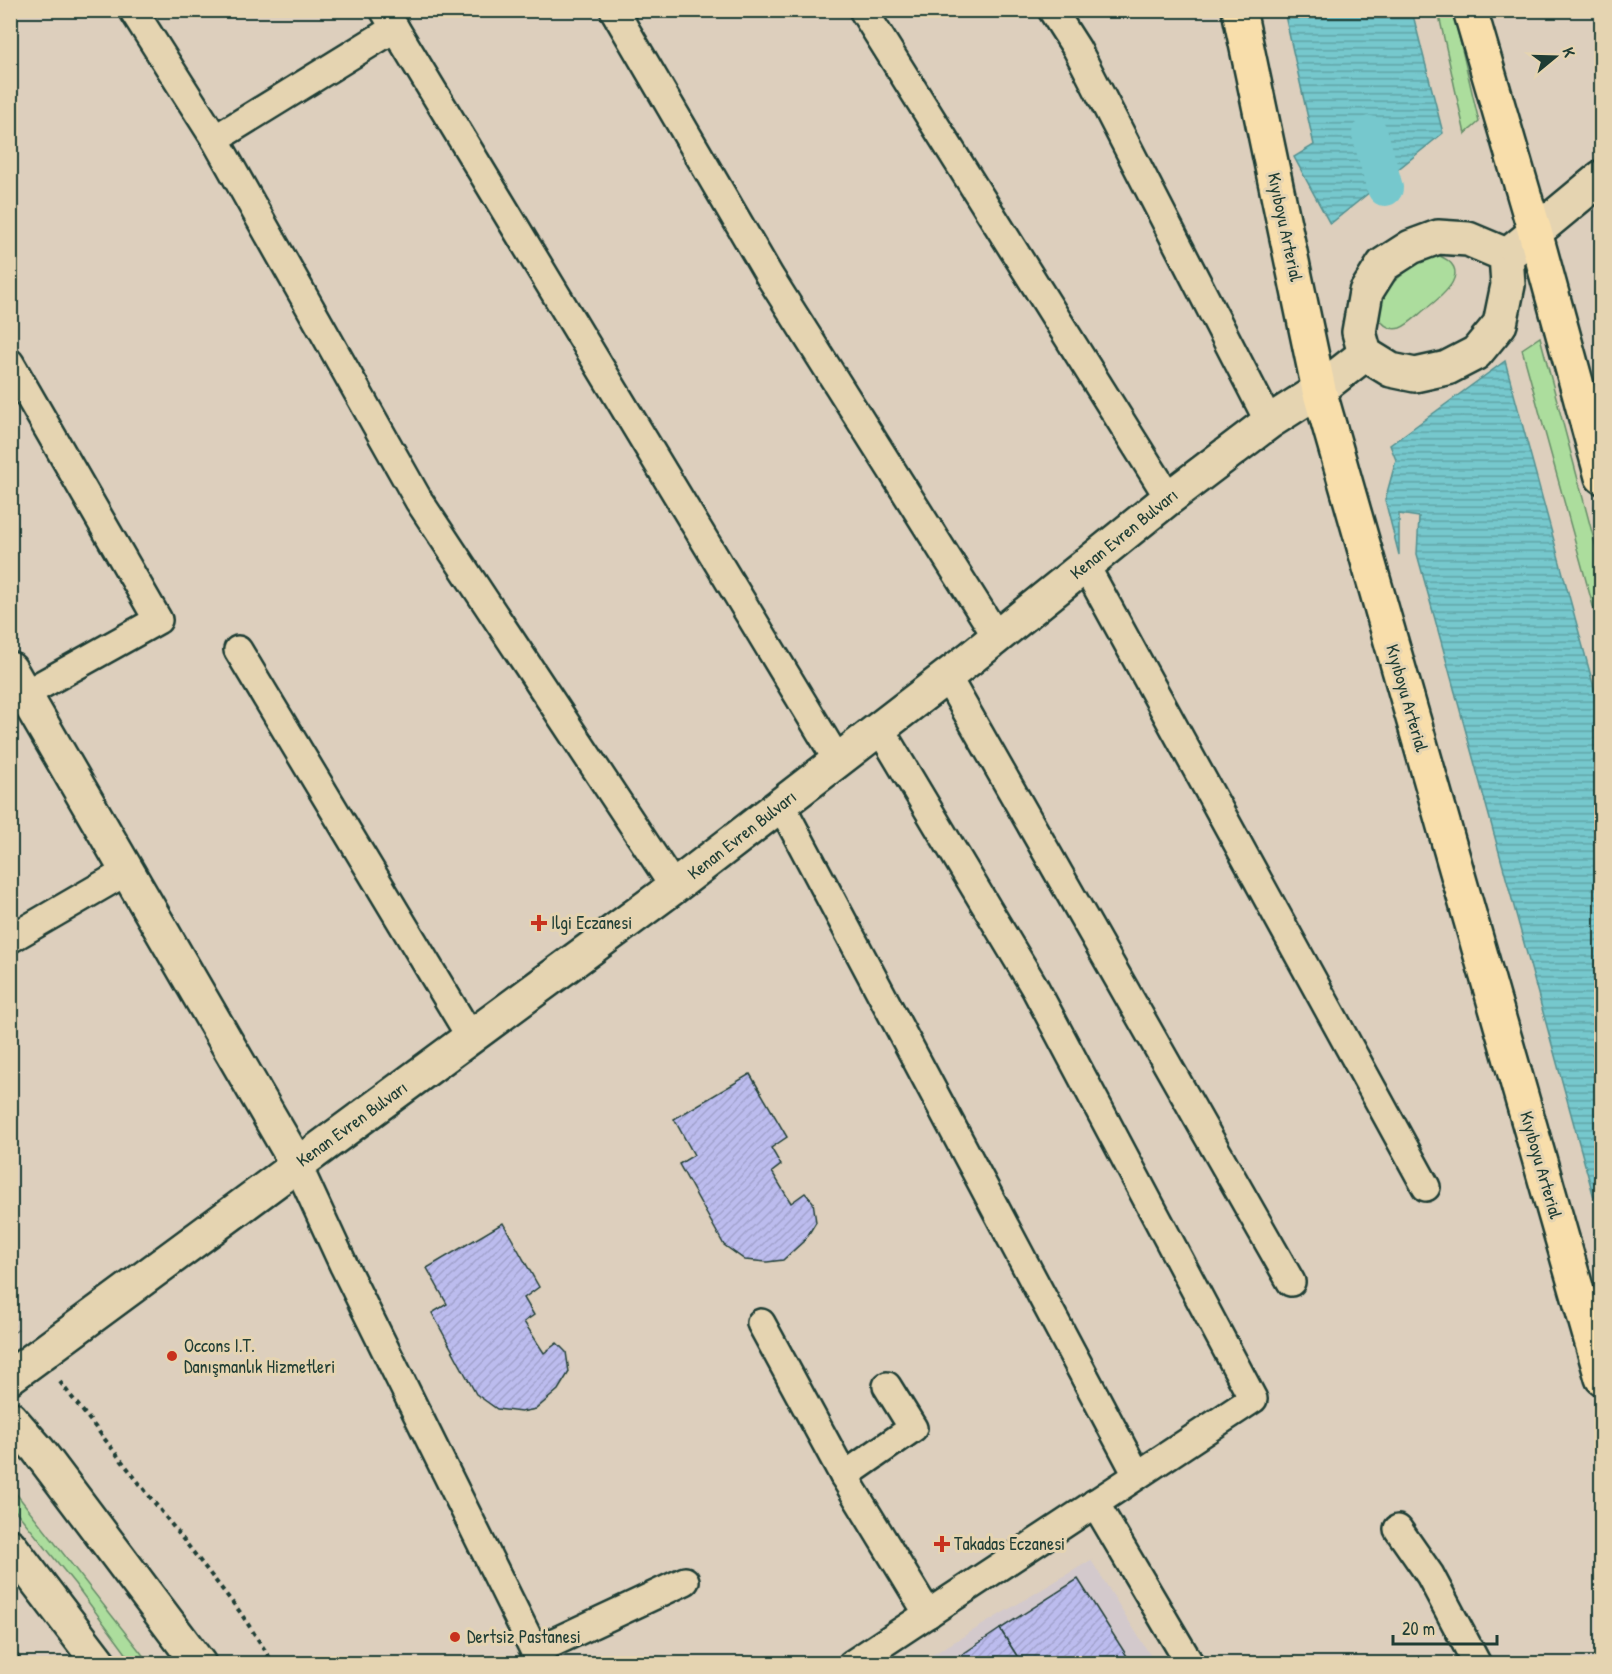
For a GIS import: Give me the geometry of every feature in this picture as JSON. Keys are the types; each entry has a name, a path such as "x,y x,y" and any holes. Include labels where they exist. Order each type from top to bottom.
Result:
{"main road":[{"name":"Kıyıboyu Arterial","path":"1239,10 1319,390 1602,1378"},
{"path":"1470,10 1535,232 1602,477"},
{"path":"1506,255 1602,177"},
{"path":"1438,237 1468,238 1506,255 1508,285 1500,324 1476,353 1447,368 1415,375 1391,370 1365,354 1359,332 1366,292 1383,265 1411,247 1438,237"},
{"name":"Kenan Evren Bulvarı","path":"10,1377 674,887 997,638 1169,498 1269,422 1319,390 1365,354"},
{"path":"18,682 297,1164"},
{"path":"10,1418 38,1450 200,1664"},
{"path":"10,1546 100,1664"}],"street":[{"path":"133,10 215,139 419,501 674,887"},
{"path":"614,10 770,277 997,638"},
{"path":"863,10 1169,498"},
{"path":"1052,10 1077,49 1269,422"},
{"path":"215,139 389,19 838,761"},
{"path":"10,363 158,620 18,682"},
{"path":"1085,565 1425,1187"},
{"path":"238,650 470,1036"},
{"path":"947,677 1291,1282"},
{"path":"852,1664 1253,1399 1035,988 880,729"},
{"path":"781,805 1137,1475"},
{"path":"10,939 127,871"},
{"path":"297,1164 344,1266 538,1657 685,1581"},
{"path":"760,1323 844,1476 928,1614"},
{"path":"844,1476 913,1428 887,1386"},
{"path":"1095,1503 1190,1664"},
{"path":"1398,1529 1430,1575 1477,1664"}],"path":[{"path":"10,1324 40,1356 240,1612 274,1664"},
{"path":"10,1647 24,1664"}],"shaded area":[{"path":"1091,1560 1155,1663 917,1664"}],"green space":[{"path":"1438,11 1453,11 1479,122 1465,134"},
{"path":"1435,254 1447,260 1454,267 1455,275 1447,290 1400,328 1393,329 1381,322 1377,316 1380,293 1424,257"},
{"path":"1540,337 1601,566 1601,635 1522,349"},
{"path":"11,1487 149,1663 133,1663 75,1584 11,1505"}],"water":[{"path":"1284,11 1412,11 1443,133 1330,224 1294,157 1314,145"},
{"path":"1505,361 1601,713 1601,1223 1417,554 1419,517 1399,514 1399,555 1385,500 1396,460 1390,445"}],"building":[{"path":"750,1074 787,1137 771,1148 781,1165 772,1172 791,1203 805,1193 813,1202 816,1222 805,1240 783,1260 767,1262 745,1260 724,1245 679,1164 694,1155 674,1119"},
{"path":"503,1223 539,1287 524,1298 534,1315 524,1322 544,1353 557,1343 566,1352 569,1372 558,1390 536,1409 521,1412 497,1409 476,1394 432,1313 447,1304 427,1268"},
{"path":"1078,1579 1132,1664 1022,1664 1000,1629"},
{"path":"1000,1629 1022,1664 948,1664"}],"waterway":[{"path":"1370,134 1385,188"}],"place":[{"name":"Ilgi Eczanesi","path":"539,923"},
{"name":"Occons I.T. Danışmanlık Hizmetleri","path":"172,1356"},
{"name":"Takadas Eczanesi","path":"942,1544"},
{"name":"Dertsiz Pastanesi","path":"455,1637"}]}
